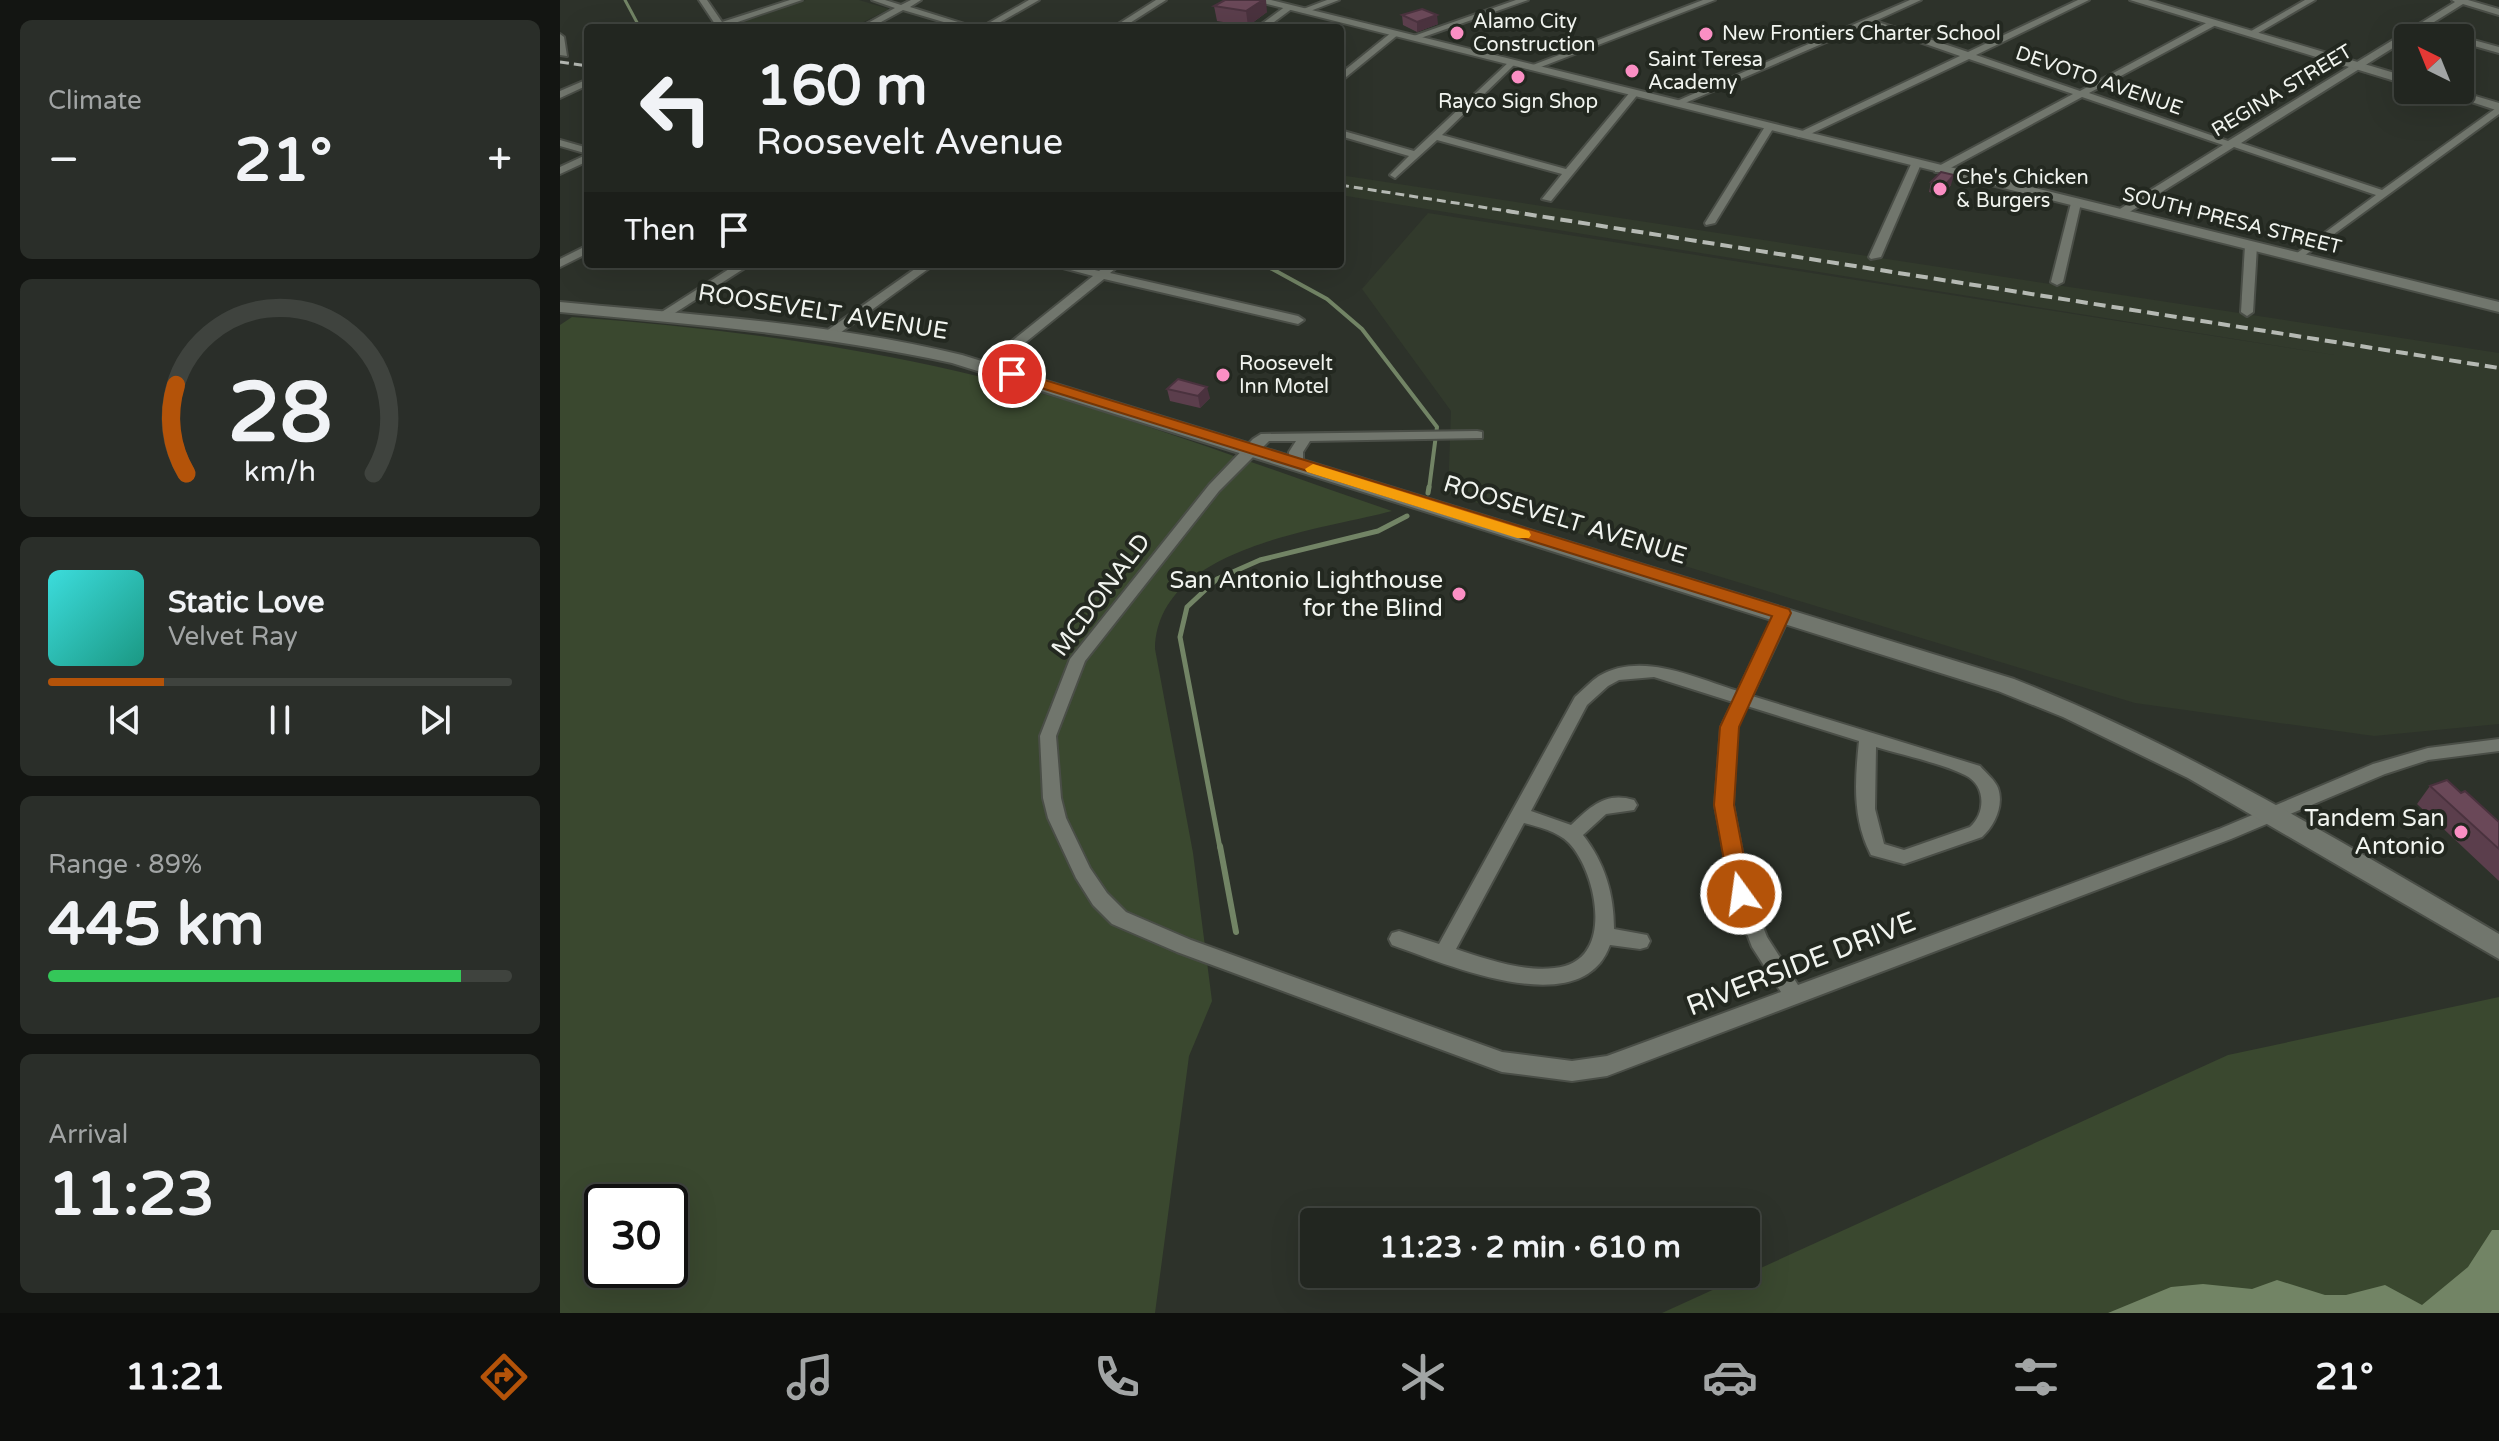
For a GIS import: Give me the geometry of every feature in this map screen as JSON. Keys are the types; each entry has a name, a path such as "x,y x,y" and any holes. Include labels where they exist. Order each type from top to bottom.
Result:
{"main road":[{"name":"SOUTH PRESA STREET","path":"1257,0 2499,307"},
{"path":"2136,0 2394,77"},
{"path":"2474,100 2499,108"},
{"name":"ROOSEVELT AVENUE","path":"560,307 663,315 829,335 925,351 1783,613 2072,709 2273,815 2499,948"}],"street":[{"path":"703,0 714,24"},
{"path":"876,0 959,24"},
{"path":"871,24 917,0"},
{"path":"991,24 1035,0"},
{"path":"1123,24 1162,0"},
{"path":"1267,24 1295,9 1335,0"},
{"path":"1412,38 1524,0"},
{"path":"1530,68 1711,0"},
{"path":"1675,104 1917,0"},
{"path":"1801,135 2085,0"},
{"path":"2250,34 2311,0"},
{"path":"721,24 793,1"},
{"path":"2460,1 2499,12"},
{"name":"REGINA STREET","path":"2425,24 2460,1"},
{"name":"DEVOTO AVENUE","path":"1867,21 2384,194"},
{"path":"1939,170 2213,23"},
{"path":"1344,76 1395,34"},
{"path":"560,37 564,54"},
{"path":"2474,43 2499,50"},
{"name":"REGINA STREET","path":"2119,214 2394,44"},
{"path":"1395,175 1511,63"},
{"path":"560,95 584,84"},
{"path":"1547,199 1634,93"},
{"path":"2297,258 2499,108"},
{"path":"2481,123 2499,128"},
{"path":"1710,223 1769,127"},
{"path":"1344,134 1416,155"},
{"path":"1435,136 1568,173"},
{"path":"560,143 584,152"},
{"path":"560,171 584,156"},
{"path":"1875,257 1916,164"},
{"path":"2057,282 2076,203"},
{"path":"2247,312 2251,246"},
{"path":"560,264 584,250"},
{"path":"663,315 739,268"},
{"path":"829,335 923,268"},
{"path":"1071,268 1298,320"},
{"path":"986,368 1110,268"},
{"path":"1249,449 1266,437 1477,435"},
{"path":"1296,464 1296,452 1306,436"},
{"name":"MCDONALD","path":"1119,918 1100,899 1083,873 1057,818 1052,798 1048,736 1078,659 1249,449"},
{"path":"1783,613 1729,727 1724,765 1724,805 1729,848 1741,894 1759,941 1795,997"},
{"path":"1445,952 1581,701 1602,682 1632,671 1654,671 1868,737 1974,771 1982,777 1991,804 1985,824 1976,832 1904,857 1877,850 1866,817 1864,771 1868,737"},
{"name":"RIVERSIDE DRIVE","path":"1119,918 1184,946 1502,1062 1572,1071 1607,1066 1795,997 2273,815 2408,758 2499,745"},
{"path":"1572,835 1602,807 1628,805"},
{"path":"1399,939 1520,974 1555,977 1572,974 1589,964 1603,936 1603,911 1596,877 1580,844 1572,835 1551,823 1519,815"},
{"path":"1603,936 1640,941"}],"shaded area":[{"path":"806,0 859,0 889,9 860,24 731,24"},
{"path":"1344,176 2499,353 2499,724 2374,736 2135,703 1448,494 1451,411 1362,289 1428,213 2341,356 1344,196"},
{"path":"572,317 709,330 799,341 934,366 1108,413 1392,511 1246,549 1211,566 1182,587 1163,615 1155,649 1193,853 1212,1001 1189,1056 1155,1313 560,1313 560,325"},
{"path":"2499,997 2499,1313 1662,1313 1717,1288 1760,1288 1760,1268 2228,1055"},
{"path":"2492,1230 2499,1230 2499,1313 2108,1313 2171,1287 2203,1284 2252,1289 2277,1280 2325,1295 2346,1295 2385,1285 2422,1305 2468,1267"}],"building":[{"path":"1225,0 1263,0 1246,11 1214,6"},
{"path":"1422,9 1437,15 1417,22 1402,15"},
{"path":"1941,172 1954,175 1945,185 1931,182"},
{"path":"1178,379 1207,387 1198,396 1167,389"},
{"path":"2447,780 2461,793 2465,791 2499,822 2499,849 2430,786"}],"waterway":[{"path":"625,0 638,24"},
{"path":"1270,268 1327,299 1362,329 1437,427 1429,489"},
{"path":"1428,493 1429,487"},
{"path":"1220,848 1180,637 1187,607 1217,579 1260,560 1378,531 1407,516"},
{"path":"1220,846 1236,932"}],"railway":[{"path":"560,62 584,65"},
{"path":"1344,186 1520,213"},
{"path":"1507,211 2499,368"}],"slow traffic":[{"path":"1313,469 1523,535"}],"place":[{"name":"Alamo City Construction","path":"1457,33"},
{"name":"New Frontiers Charter School","path":"1706,34"},
{"name":"Saint Teresa Academy","path":"1632,71"},
{"name":"Rayco Sign Shop","path":"1518,77"},
{"name":"Che's Chicken & Burgers","path":"1940,189"},
{"name":"Roosevelt Inn Motel","path":"1223,375"},
{"name":"San Antonio Lighthouse for the Blind","path":"1459,594"},
{"name":"Tandem San Antonio","path":"2461,832"}],"route":[{"path":"1012,374 1406,499 1783,613 1729,727 1724,765 1724,805 1729,848 1741,894"}]}
